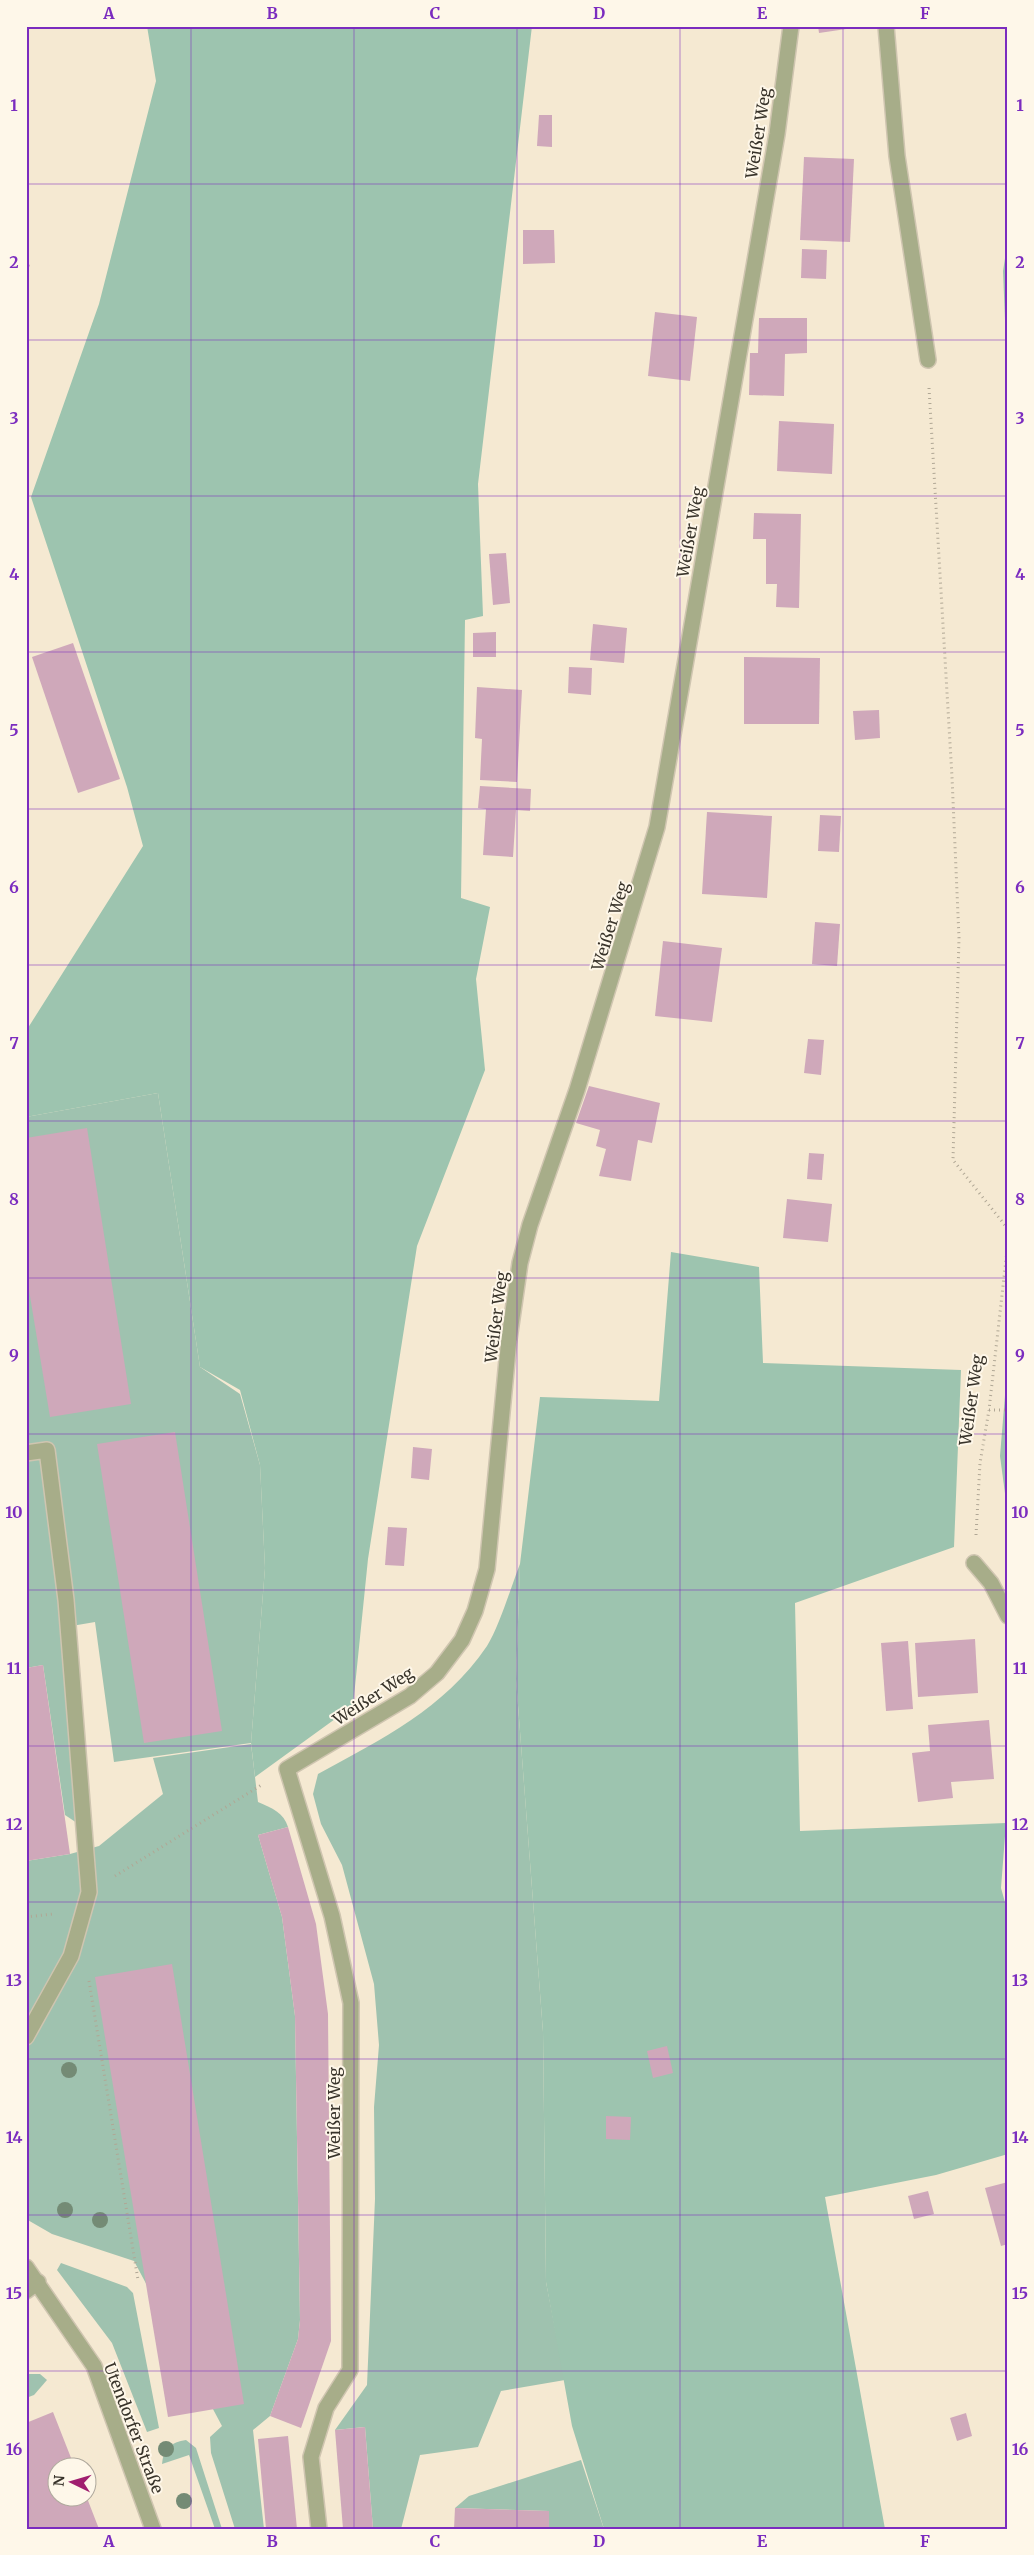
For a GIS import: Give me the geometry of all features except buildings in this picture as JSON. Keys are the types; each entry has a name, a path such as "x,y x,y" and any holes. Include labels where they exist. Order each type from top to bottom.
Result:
{"street":[{"name":"Weißer Weg","path":"319,2529 311,2456 326,2408 350,2370 350,2003 332,1916 287,1769 410,1696 437,1673 462,1640 475,1611 486,1569 509,1339 520,1263 530,1225 578,1090 657,827 777,134 790,26"},
{"path":"886,26 897,156 928,360"},
{"path":"26,1453 47,1450 66,1600 89,1892 72,1956 26,2037"},
{"path":"974,1564 991,1584 1008,1616"},
{"name":"Utendorfer Straße","path":"26,2267 32,2286 94,2366 153,2529"}],"path":[{"path":"928,360 951,767 958,938 952,1160 1008,1229"},
{"name":"Weißer Weg","path":"974,1564 980,1463 990,1410 1008,1242"},
{"path":"990,1410 1008,1410"},
{"path":"89,1892 287,1769"},
{"path":"26,1917 61,1913 80,1922"},
{"path":"89,1980 138,2280"}],"green space":[{"path":"147,26 532,26 478,484 483,616 465,620 461,898 490,907 476,979 485,1070 417,1246 368,1559 353,1706 255,1777 251,1743 265,1568 260,1465 240,1390 200,1367 158,1093 26,1117 26,1031 143,846 127,787 31,497 99,304 156,81"},
{"path":"1008,239 1008,393 1003,271"},
{"path":"158,1093 200,1367 240,1394 260,1465 265,1568 251,1743 114,1762 95,1622 60,1628 89,1815 77,1823 65,1815 43,1665 26,1668 26,1117"},
{"path":"671,1252 759,1267 763,1363 961,1370 954,1547 795,1603 800,1831 1006,1823 1001,1888 1008,1913 1008,2154 936,2175 825,2197 885,2529 604,2529 572,2426 546,2282 543,2032 516,1679 520,1564 540,1397 659,1401"},
{"path":"1008,1359 1008,1516 1000,1456"},
{"path":"520,1564 516,1679 543,2032 546,2282 565,2380 501,2391 478,2447 420,2455 401,2529 373,2529 365,2427 335,2430 367,2385 375,2199 374,2107 379,2045 374,1984 342,1865 321,1824 313,1794 318,1774 388,1735 432,1705 470,1668 491,1638"},
{"path":"251,1744 258,1802 273,1809 284,1818 288,1827 258,1835 282,1917 295,2016 300,2320 298,2339 270,2416 253,2430 264,2529 235,2529 211,2453 210,2437 222,2426 134,2261 52,2234 26,2219 26,1861 70,1854 99,1846 163,1794 153,1758"},
{"path":"61,2263 127,2287 133,2293 159,2428 147,2432 112,2343 57,2270"},
{"path":"26,2374 40,2374 47,2380 34,2395 26,2398"},
{"path":"186,2440 196,2448 222,2529 215,2529 189,2455 162,2464 164,2454 169,2447 176,2442"},
{"path":"581,2460 604,2529 549,2529 549,2511 455,2508 469,2496"}]}
